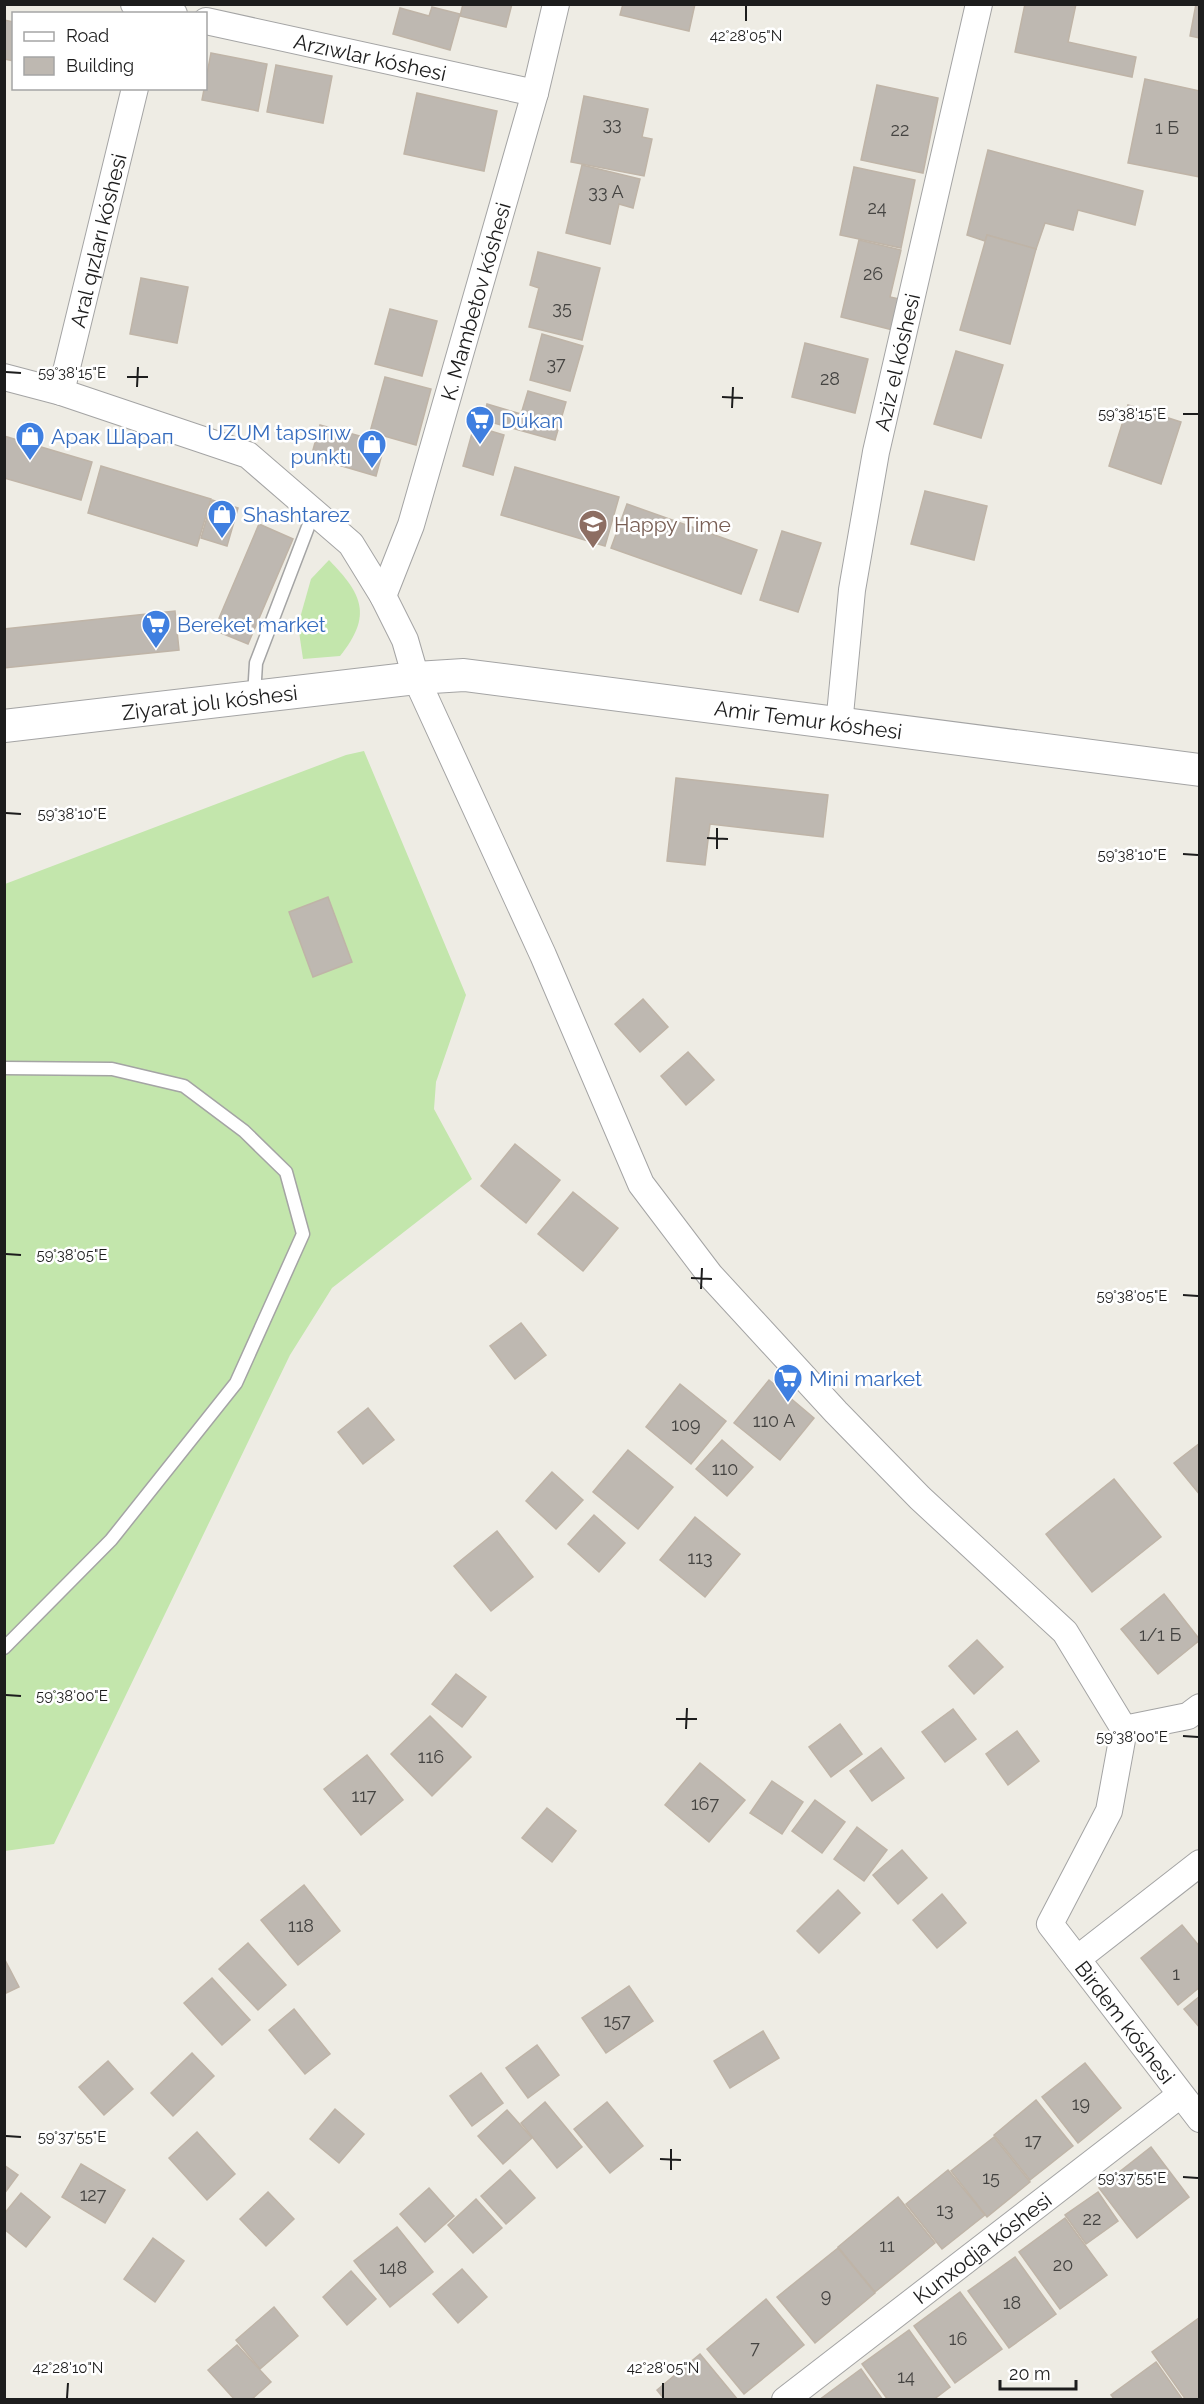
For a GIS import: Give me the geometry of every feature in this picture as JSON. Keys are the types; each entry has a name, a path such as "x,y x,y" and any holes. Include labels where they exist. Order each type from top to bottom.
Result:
{"street":[{"name":"K. Mambetov kóshesi","path":"383,596 411,525 535,93 555,4"},
{"name":"Aziz el kóshesi","path":"839,725 852,590 876,452 979,4"},
{"name":"Arzıwlar kóshesi","path":"207,21 535,93"},
{"name":"Aral qızları kóshesi","path":"61,392 135,90"},
{"path":"4,377 61,392 248,455 351,543 383,596 405,640 416,678 543,955 641,1184 710,1275 836,1412 920,1498 1065,1632 1124,1729 1188,1716 1200,1707"},
{"name":"Amir Temur kóshesi","path":"416,678 464,675 1200,770"},
{"name":"Ziyarat jolı kóshesi","path":"4,726 416,678"},
{"name":"Birdem kóshesi","path":"1124,1729 1109,1811 1050,1924 1200,2119"},
{"path":"1077,1959 1200,1863"},
{"name":"Kunxodja kóshesi","path":"785,2400 1180,2095"}],"lane":[{"path":"254,697 256,663 308,527"},
{"path":"4,1068 112,1069 184,1086 244,1131 286,1172 303,1234 237,1383 111,1540 4,1648"}],"green space":[{"path":"329,560 356,595 360,617 357,628 340,656 303,659 298,625 311,579"},
{"path":"364,751 466,995 436,1082 434,1109 472,1179 332,1288 290,1355 54,1844 5,1851 5,884 346,755"}],"building":[{"path":"463,4 512,4 506,27 460,16"},
{"path":"623,4 695,4 689,31 620,15"},
{"path":"1025,4 1076,4 1068,42 1136,57 1132,77 1015,52"},
{"path":"1196,4 1200,4 1200,38 1190,36"},
{"path":"432,7 460,14 450,50 393,34 400,8 429,16"},
{"path":"4,20 12,22 12,61 4,59"},
{"path":"211,53 267,64 258,111 202,100 204,90 207,90"},
{"path":"276,65 332,76 323,123 267,112"},
{"path":"1145,79 1200,91 1200,177 1128,163"},
{"path":"877,85 938,98 923,173 861,160"},
{"path":"417,93 497,111 484,171 404,154"},
{"path":"584,96 648,109 642,137 652,139 644,176 571,162"},
{"path":"988,150 1143,191 1135,225 1078,210 1073,230 1045,223 1036,249 987,235 985,241 967,235"},
{"path":"582,165 640,179 633,208 619,204 610,244 566,233"},
{"path":"854,167 915,180 901,248 840,235"},
{"path":"987,235 1036,249 1010,344 960,330"},
{"path":"859,240 901,250 890,297 904,300 897,331 841,317"},
{"path":"538,252 600,268 582,340 529,327 539,288 530,285"},
{"path":"141,278 188,287 177,343 130,334"},
{"path":"390,309 437,321 422,376 375,364"},
{"path":"542,334 583,346 570,391 530,380"},
{"path":"805,343 868,359 855,413 792,397"},
{"path":"956,351 1003,365 981,438 934,424"},
{"path":"385,377 431,389 416,445 370,432"},
{"path":"528,391 566,402 555,440 483,420 487,404 521,414"},
{"path":"1128,405 1181,422 1161,484 1109,466"},
{"path":"320,425 385,443 376,476 311,457"},
{"path":"474,426 504,435 493,475 463,466"},
{"path":"4,436 92,462 81,500 4,478"},
{"path":"101,466 211,499 197,546 88,513"},
{"path":"515,467 619,497 605,546 501,515"},
{"path":"925,491 987,506 974,560 911,544"},
{"path":"212,500 238,508 227,546 201,538"},
{"path":"627,504 757,550 741,594 611,548"},
{"path":"259,524 293,539 248,644 214,630"},
{"path":"782,531 821,543 798,612 760,600"},
{"path":"175,611 179,650 4,668 4,629"},
{"path":"676,778 828,795 823,837 710,824 705,865 667,861"},
{"path":"328,897 352,962 313,977 289,912"},
{"path":"643,999 668,1027 640,1052 615,1024"},
{"path":"688,1052 714,1080 686,1105 661,1076"},
{"path":"515,1144 560,1180 526,1223 481,1186"},
{"path":"573,1192 618,1228 583,1271 538,1234"},
{"path":"521,1323 546,1355 515,1379 490,1346"},
{"path":"769,1380 814,1418 780,1460 734,1423"},
{"path":"680,1384 726,1421 691,1464 646,1427"},
{"path":"368,1408 394,1440 363,1464 338,1432"},
{"path":"722,1440 753,1467 727,1496 696,1469"},
{"path":"1200,1443 1200,1495 1174,1463"},
{"path":"628,1450 673,1487 638,1529 593,1492"},
{"path":"552,1472 583,1500 556,1529 526,1501"},
{"path":"1114,1479 1161,1537 1092,1592 1046,1534"},
{"path":"594,1515 625,1543 599,1572 568,1544"},
{"path":"695,1517 740,1554 705,1597 660,1560"},
{"path":"497,1531 533,1577 491,1611 454,1566"},
{"path":"1164,1594 1200,1640 1158,1674 1121,1629"},
{"path":"977,1640 1003,1667 974,1694 949,1666"},
{"path":"456,1674 486,1697 462,1727 432,1704"},
{"path":"953,1709 976,1739 945,1762 922,1732"},
{"path":"430,1716 471,1757 432,1796 391,1754"},
{"path":"840,1724 862,1754 831,1777 809,1747"},
{"path":"1017,1731 1039,1761 1008,1785 986,1754"},
{"path":"881,1748 904,1778 872,1801 850,1771"},
{"path":"367,1755 403,1800 361,1835 324,1789"},
{"path":"700,1763 745,1800 709,1842 665,1805"},
{"path":"772,1781 803,1802 782,1834 750,1813"},
{"path":"815,1800 845,1822 822,1853 792,1831"},
{"path":"547,1808 576,1831 552,1862 522,1838"},
{"path":"857,1827 887,1850 864,1881 834,1859"},
{"path":"902,1850 927,1878 898,1904 873,1875"},
{"path":"304,1885 340,1931 298,1965 261,1920"},
{"path":"838,1890 860,1913 819,1953 797,1931"},
{"path":"942,1894 966,1923 937,1948 913,1920"},
{"path":"1182,1925 1200,1947 1200,1987 1178,2005 1141,1958"},
{"path":"248,1943 286,1985 258,2010 219,1969"},
{"path":"4,1958 19,1987 4,1994"},
{"path":"212,1978 250,2020 222,2045 184,2003"},
{"path":"629,1986 653,2021 606,2053 582,2018"},
{"path":"1200,1996 1200,2028 1184,2009"},
{"path":"294,2009 330,2054 305,2074 269,2030"},
{"path":"763,2031 779,2058 730,2088 714,2061"},
{"path":"537,2045 559,2075 528,2098 506,2068"},
{"path":"192,2053 214,2076 173,2116 151,2093"},
{"path":"108,2061 133,2089 104,2115 79,2087"},
{"path":"1085,2063 1121,2108 1078,2143 1042,2097"},
{"path":"481,2073 503,2103 472,2126 450,2096"},
{"path":"1036,2100 1073,2146 1030,2180 994,2135"},
{"path":"545,2102 582,2147 557,2168 521,2123"},
{"path":"607,2102 643,2146 610,2173 574,2129"},
{"path":"335,2109 364,2134 339,2163 310,2139"},
{"path":"507,2110 532,2138 503,2164 478,2136"},
{"path":"197,2132 235,2174 207,2200 169,2158"},
{"path":"994,2137 1030,2182 987,2217 951,2171"},
{"path":"1151,2147 1189,2197 1137,2238 1099,2188"},
{"path":"81,2164 125,2190 105,2223 62,2197"},
{"path":"4,2165 18,2175 4,2194"},
{"path":"510,2170 535,2198 506,2224 481,2196"},
{"path":"948,2170 985,2215 942,2249 906,2204"},
{"path":"429,2188 454,2216 425,2242 400,2214"},
{"path":"268,2192 294,2219 266,2246 240,2219"},
{"path":"1098,2192 1118,2221 1086,2244 1065,2215"},
{"path":"21,2193 50,2217 26,2247 4,2229 4,2214"},
{"path":"898,2197 935,2243 875,2292 838,2247"},
{"path":"476,2199 502,2228 473,2253 448,2225"},
{"path":"1065,2218 1107,2275 1060,2309 1019,2252"},
{"path":"397,2227 433,2272 390,2307 354,2261"},
{"path":"153,2238 184,2261 155,2302 124,2279"},
{"path":"838,2248 875,2293 815,2343 777,2297"},
{"path":"1015,2257 1056,2314 1009,2348 968,2291"},
{"path":"462,2269 487,2297 458,2323 433,2294"},
{"path":"351,2271 376,2299 347,2325 323,2297"},
{"path":"960,2292 1002,2349 955,2383 914,2326"},
{"path":"766,2299 804,2345 744,2394 707,2349"},
{"path":"274,2307 298,2336 260,2369 236,2340"},
{"path":"1199,2318 1200,2400 1186,2400 1152,2352"},
{"path":"909,2330 950,2387 933,2400 888,2400 862,2364"},
{"path":"237,2345 271,2382 251,2400 235,2400 208,2370"},
{"path":"700,2354 738,2400 665,2400 657,2390"},
{"path":"1156,2362 1183,2400 1115,2400 1111,2395"},
{"path":"861,2369 883,2400 819,2400"}],"place":[{"name":"Dúkan","path":"480,446"},
{"name":"Арак Шарап","path":"30,462"},
{"name":"UZUM tapsırıw punktı","path":"372,470"},
{"name":"Shashtarez","path":"222,540"},
{"name":"Happy Time","path":"593,550"},
{"name":"Bereket market","path":"156,650"},
{"name":"Mini market","path":"788,1404"}]}
